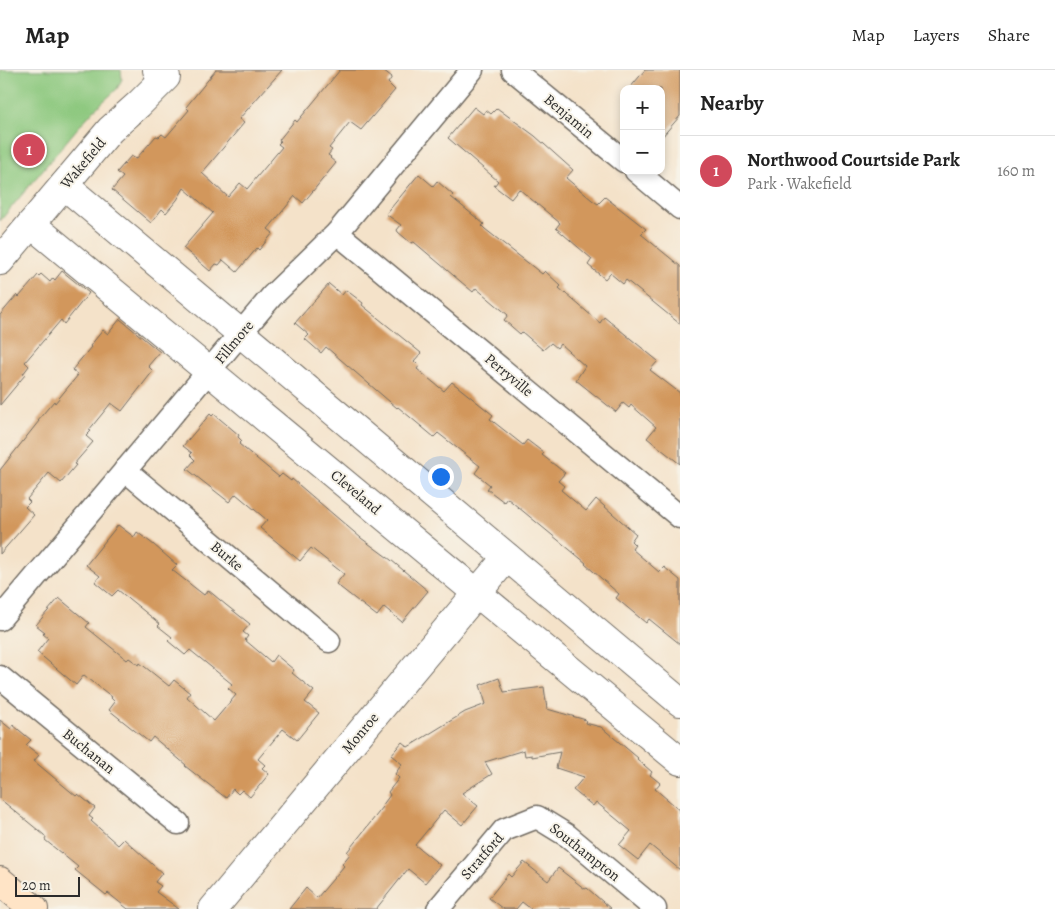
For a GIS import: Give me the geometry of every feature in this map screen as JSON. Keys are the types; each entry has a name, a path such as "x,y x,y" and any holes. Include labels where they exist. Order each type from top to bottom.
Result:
{"main road":[{"path":"0,881 34,909"}],"street":[{"name":"Fillmore","path":"0,619 272,296 337,233 472,70"},
{"name":"Benjamin","path":"513,70 620,158"},
{"name":"Wakefield","path":"0,261 110,130 139,104 165,72"},
{"path":"642,175 678,200"},
{"path":"64,185 680,702"},
{"name":"Cleveland","path":"32,224 680,761"},
{"name":"Perryville","path":"337,233 680,517"},
{"name":"Burke","path":"125,470 330,641"},
{"name":"Monroe","path":"213,909 507,557"},
{"name":"Buchanan","path":"0,677 178,823"},
{"name":"Stratford","path":"438,909 504,830 537,817"},
{"name":"Southampton","path":"537,817 568,836 655,909"}],"green space":[{"path":"0,70 121,70 122,79 117,89 76,130 0,221"}],"building":[{"path":"216,70 282,70 239,119 244,123 202,173 228,197 240,183 247,189 282,147 278,144 281,141 279,140 295,120 297,122 340,70 383,70 392,77 388,83 395,90 361,130 350,122 329,148 332,150 328,155 336,163 303,203 295,196 268,229 273,233 259,250 257,248 237,272 223,260 210,271 183,248 213,213 184,188 166,213 162,209 151,223 112,190 123,177 117,172 131,156 136,159 156,136 159,137 162,134 166,137 189,110 186,107"},
{"path":"645,70 680,70 680,116 665,133 665,85 632,85"},
{"path":"474,107 483,114 486,110 491,114 497,108 535,136 573,170 566,178 592,200 598,204 605,197 646,229 641,234 680,266 680,324 626,280 623,284 610,273 605,279 588,265 592,259 556,228 560,223 519,189 511,199 494,186 498,181 448,138"},
{"path":"419,174 433,186 437,181 453,195 451,197 484,224 482,226 485,229 542,274 545,271 561,286 559,288 600,323 604,317 658,361 650,370 680,393 680,464 647,438 656,427 631,405 629,408 623,403 616,412 576,380 585,366 560,344 557,348 551,343 543,350 504,320 508,315 476,288 473,292 414,242 411,243 398,232 397,230 401,225 386,214"},
{"path":"62,271 89,293 64,324 61,320 25,362 29,366 23,374 25,375 0,405 0,315 38,275 41,274 50,282 53,278 55,280"},
{"path":"329,284 342,295 346,290 421,353 414,361 419,366 417,369 444,391 452,382 493,415 490,419 523,445 527,440 544,453 542,455 565,473 558,481 564,486 561,490 586,511 596,499 636,534 631,541 635,545 632,549 659,572 664,567 680,580 680,644 649,619 646,623 616,598 619,594 586,563 507,498 504,502 487,489 490,485 475,473 480,466 438,433 434,437 326,347 321,353 305,339 309,335 295,323"},
{"path":"120,319 160,352 148,366 153,371 122,411 111,403 86,436 93,442 61,483 49,473 27,499 30,502 25,507 34,515 0,554 0,470 38,420 78,375 72,370 90,346 103,330 108,334"},
{"path":"210,414 212,416 214,414 239,435 238,437 242,441 239,444 279,477 282,474 291,481 292,479 361,538 428,591 402,622 384,607 377,616 336,584 344,574 311,548 300,561 260,528 267,520 236,494 229,502 187,469 195,460 190,455 192,453 183,446"},
{"path":"118,525 134,537 137,532 177,565 172,570 204,595 208,590 250,624 243,632 248,636 245,640 271,662 276,655 294,670 292,673 314,691 305,702 319,713 297,740 283,729 258,759 265,765 262,768 269,774 250,797 242,790 238,794 233,789 226,798 185,766 153,737 149,742 109,710 115,702 112,697 84,675 76,685 37,652 48,638 43,634 45,632 36,625 59,598 89,623 86,627 127,660 129,658 139,665 140,663 169,686 174,680 190,693 187,697 214,721 236,695 228,688 232,684 190,650 185,655 168,641 172,637 158,626 160,624 118,590 112,596 95,582 100,576 86,565"},
{"path":"499,678 504,692 544,687 547,709 586,720 585,723 601,727 652,772 650,775 660,783 655,789 680,810 680,870 650,845 638,860 619,845 631,831 596,802 593,806 573,790 584,777 556,768 560,752 532,757 532,755 525,756 524,750 485,762 492,774 462,793 478,806 462,825 444,810 415,845 440,865 425,883 408,869 376,909 289,909 306,888 317,898 344,866 342,864 350,854 347,852 383,807 390,795 388,792 399,778 395,774 402,764 391,755 402,742 408,747 465,712 486,704 480,685"},
{"path":"0,720 11,729 13,725 31,740 26,745 39,755 34,761 76,796 78,794 95,808 89,816 93,819 91,821 118,845 124,839 162,873 155,882 161,886 156,892 179,909 128,909 108,893 106,895 75,870 78,867 45,840 44,835 0,799"},
{"path":"524,862 548,881 558,868 585,889 587,888 611,909 531,909 522,902 516,909 503,909 489,898 508,874 511,877"}],"place":[{"name":"Northwood Courtside Park","path":"29,150"}]}
